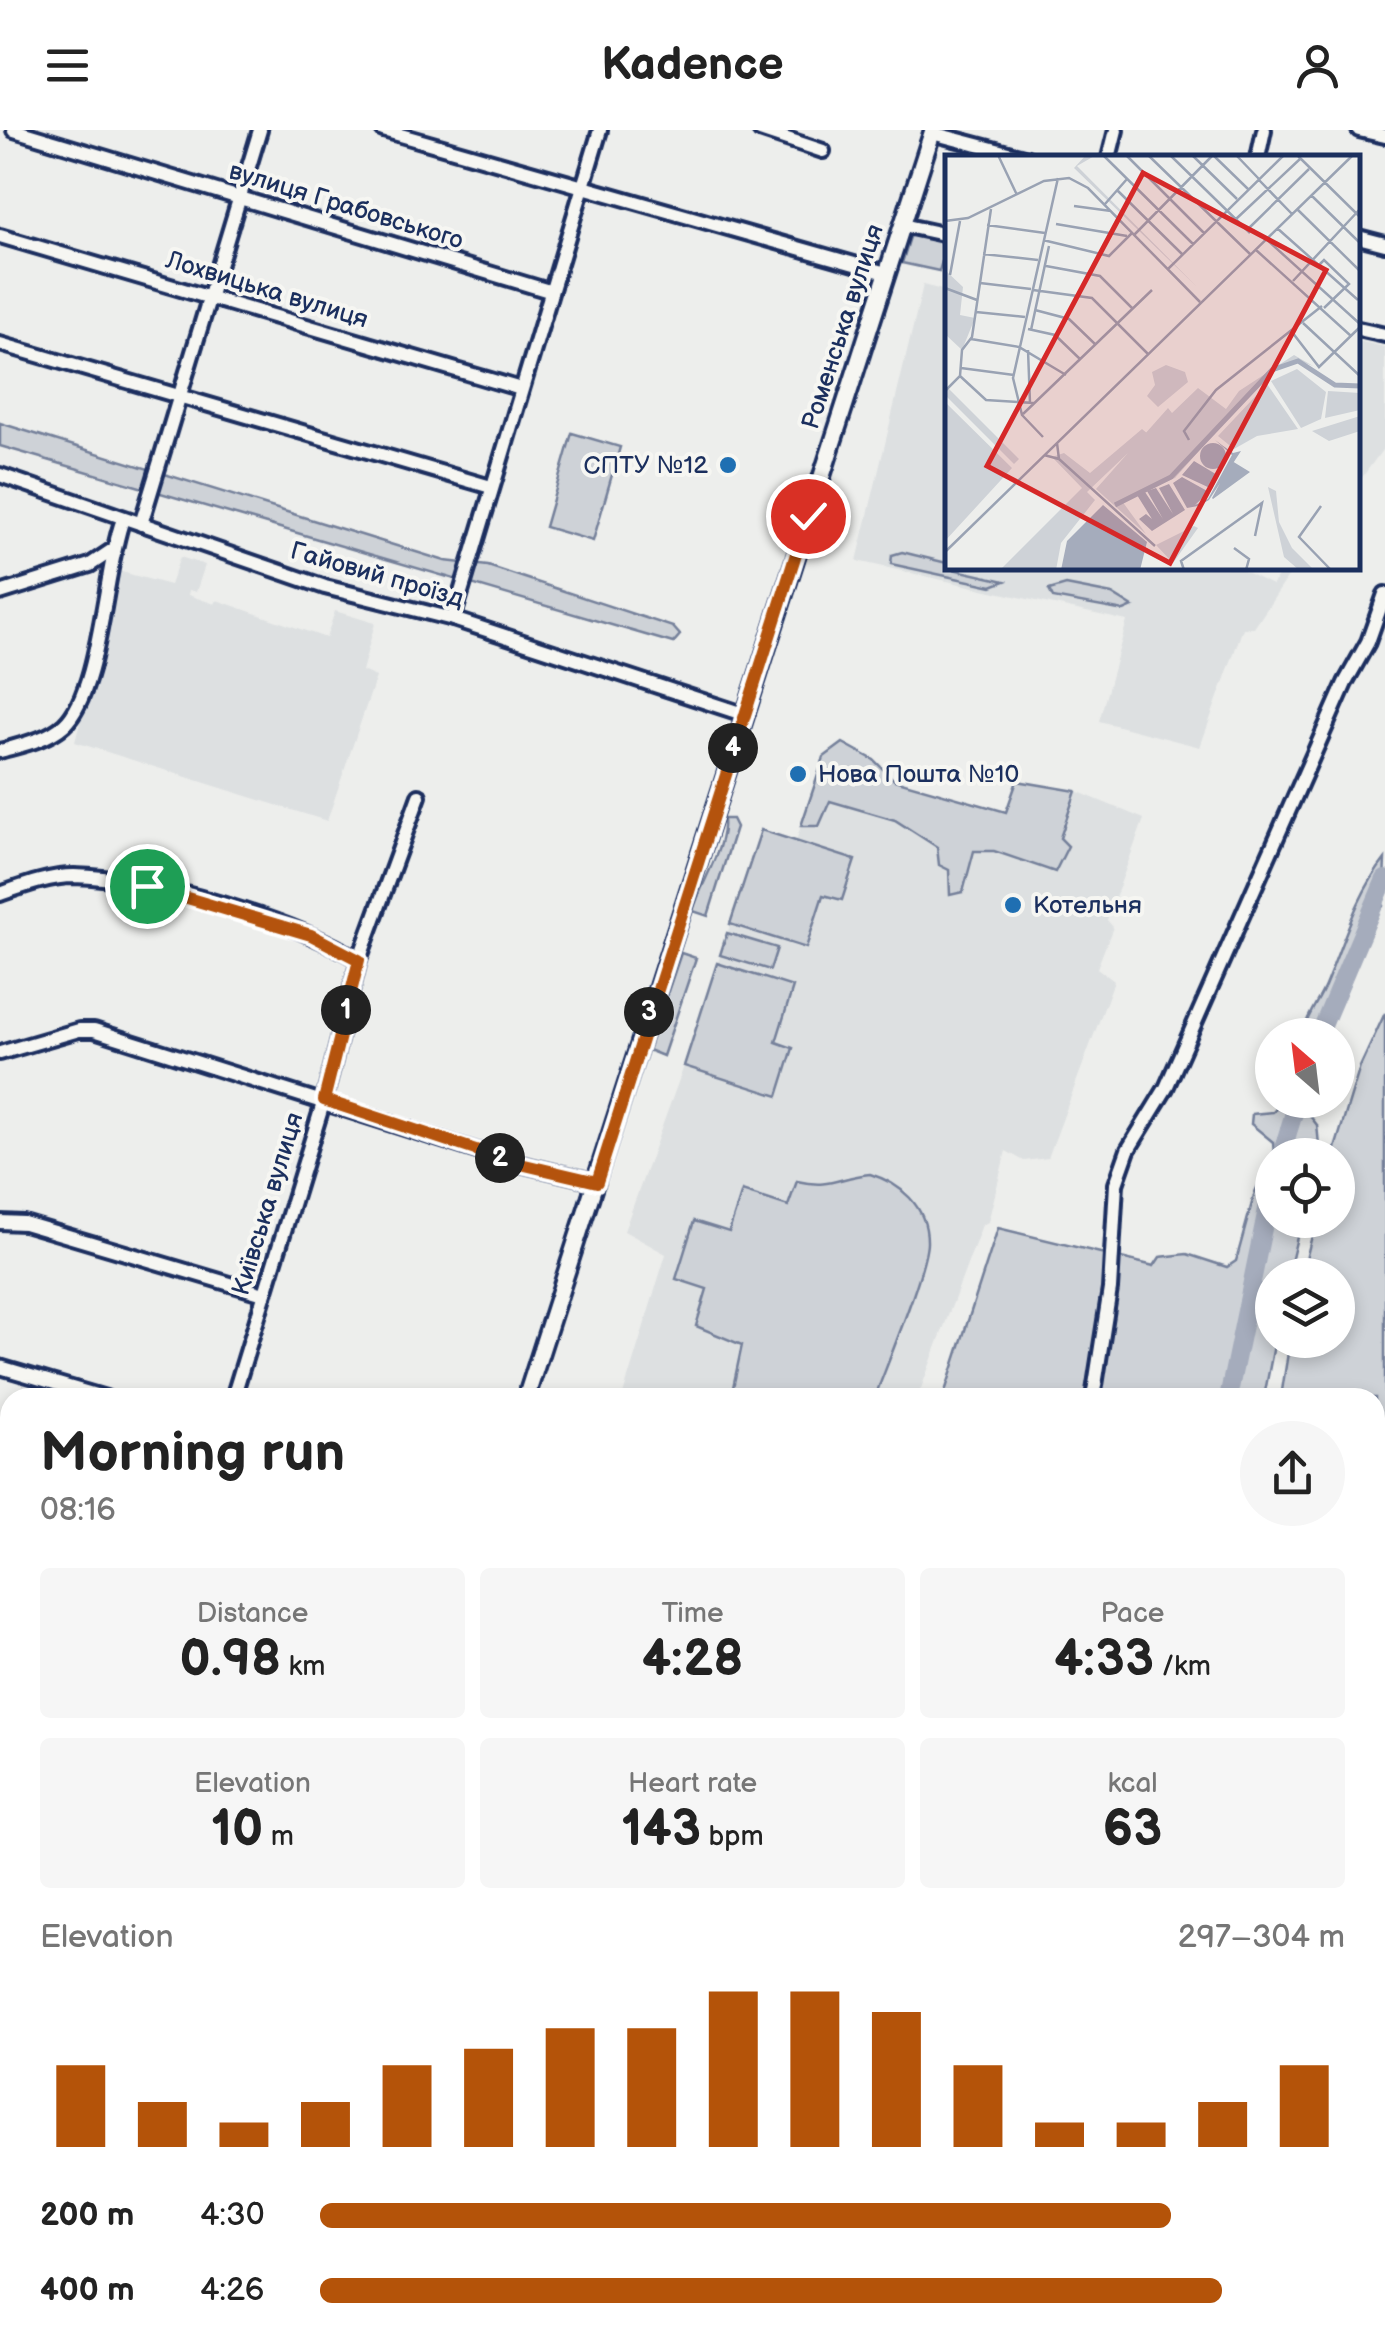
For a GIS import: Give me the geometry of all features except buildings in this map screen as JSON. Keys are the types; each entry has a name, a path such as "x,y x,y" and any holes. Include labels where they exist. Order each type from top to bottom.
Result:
{"main road":[{"name":"Роменська вулиця","path":"528,1388 933,132"}],"street":[{"name":"вулиця Грабовського","path":"14,130 549,291"},
{"path":"141,524 176,397 260,130"},
{"path":"383,130 886,274"},
{"path":"453,619 600,130"},
{"path":"760,130 792,135 823,150"},
{"path":"1110,155 1116,130"},
{"path":"1259,155 1264,130"},
{"path":"1359,130 1385,136"},
{"path":"933,132 1016,155"},
{"path":"902,225 945,234"},
{"name":"Лохвицька вулиця","path":"0,236 521,390"},
{"path":"1360,238 1385,244"},
{"path":"1360,330 1385,336"},
{"path":"0,344 491,487"},
{"name":"Гайовий проїзд","path":"0,475 325,587 453,619 744,714"},
{"path":"0,751 42,738 63,726 79,706 102,618 111,551 123,518"},
{"path":"0,594 90,564 111,551"},
{"path":"1094,1388 1110,1289 1116,1184 1128,1150 1166,1088 1384,600"},
{"name":"Київська вулиця","path":"236,1388 324,1100 359,960 419,796"},
{"path":"0,894 71,876 147,886 311,935 359,960"},
{"path":"0,1054 94,1030 512,1162 597,1182"},
{"path":"0,1222 24,1223 264,1294"},
{"path":"0,1367 72,1388"}],"shaded area":[{"path":"911,234 942,241 945,246 939,271 902,263"},
{"path":"923,285 945,291 945,570 1242,570 1272,585 1283,570 1293,570 1254,628 1243,628 1200,747 1099,721 1127,621 857,561"},
{"path":"1360,341 1385,347 1385,446 1360,480"},
{"path":"0,423 445,561 488,566 673,627 680,635 673,643 0,446"},
{"path":"572,433 620,447 593,541 545,527"},
{"path":"902,552 945,563 945,570 1005,581 992,586 891,564 892,555"},
{"path":"180,557 205,565 196,592 189,590 188,595 215,604 217,600 326,638 335,611 375,623 362,671 376,677 327,821 75,742 118,571 170,585"},
{"path":"1066,585 1112,594 1133,607 1124,611 1053,598 1049,590"},
{"path":"843,743 874,760 894,780 1006,812 1017,781 1076,791 1144,819 1107,920 1113,927 1097,968 1114,981 1048,1158 1024,1161 1006,1151 988,1222 982,1225 921,1388 878,1388 928,1243 924,1224 906,1191 848,1176 788,1207 776,1202 729,1232 696,1326 743,1345 733,1388 625,1388 666,1254 624,1231 684,1066 761,830 796,841 824,757"},
{"path":"843,743 874,760 894,780 1006,812 1017,781 1076,791 1060,838 1068,846 1055,872 994,851 974,851 963,892 950,895 949,870 939,865 937,847 895,820 830,801 819,826 801,826 824,757"},
{"path":"723,819 732,819 736,827 708,916 693,911 717,852"},
{"path":"761,830 855,860 842,900 823,895 806,948 730,924"},
{"path":"1385,859 1383,906 1364,930 1326,1018 1308,1018 1358,904"},
{"path":"727,933 777,948 770,970 720,955"},
{"path":"681,953 696,958 663,1056 648,1050"},
{"path":"717,963 793,987 776,1042 793,1048 778,1096 684,1066"},
{"path":"1385,1013 1385,1388 1282,1388 1287,1358 1355,1358 1355,1258 1306,1258 1311,1238 1355,1238 1355,1138 1338,1138 1344,1118 1355,1118 1355,1083"},
{"path":"1252,1114 1255,1118 1312,1118 1318,1138 1268,1138 1251,1124"},
{"path":"870,1174 901,1190 917,1207 926,1228 926,1253 878,1388 733,1388 742,1345 696,1326 707,1289 676,1279 694,1221 729,1232 742,1191 788,1206 797,1181 827,1183"},
{"path":"1255,1192 1255,1238 1297,1238 1292,1258 1255,1258 1255,1358 1272,1358 1266,1388 946,1388 998,1228 1154,1266 1160,1257 1187,1254 1227,1267 1236,1261"}],"waterway":[{"path":"1326,1018 1385,879"},
{"path":"1286,1138 1292,1118"},
{"path":"1230,1388 1261,1238"}],"place":[{"name":"СПТУ №12","path":"728,465"},
{"name":"Нова Пошта №10","path":"798,774"},
{"name":"Котельня","path":"1013,905"}],"route":[{"path":"147,886 311,935 359,960 324,1100 512,1162 597,1182 808,516"}]}
